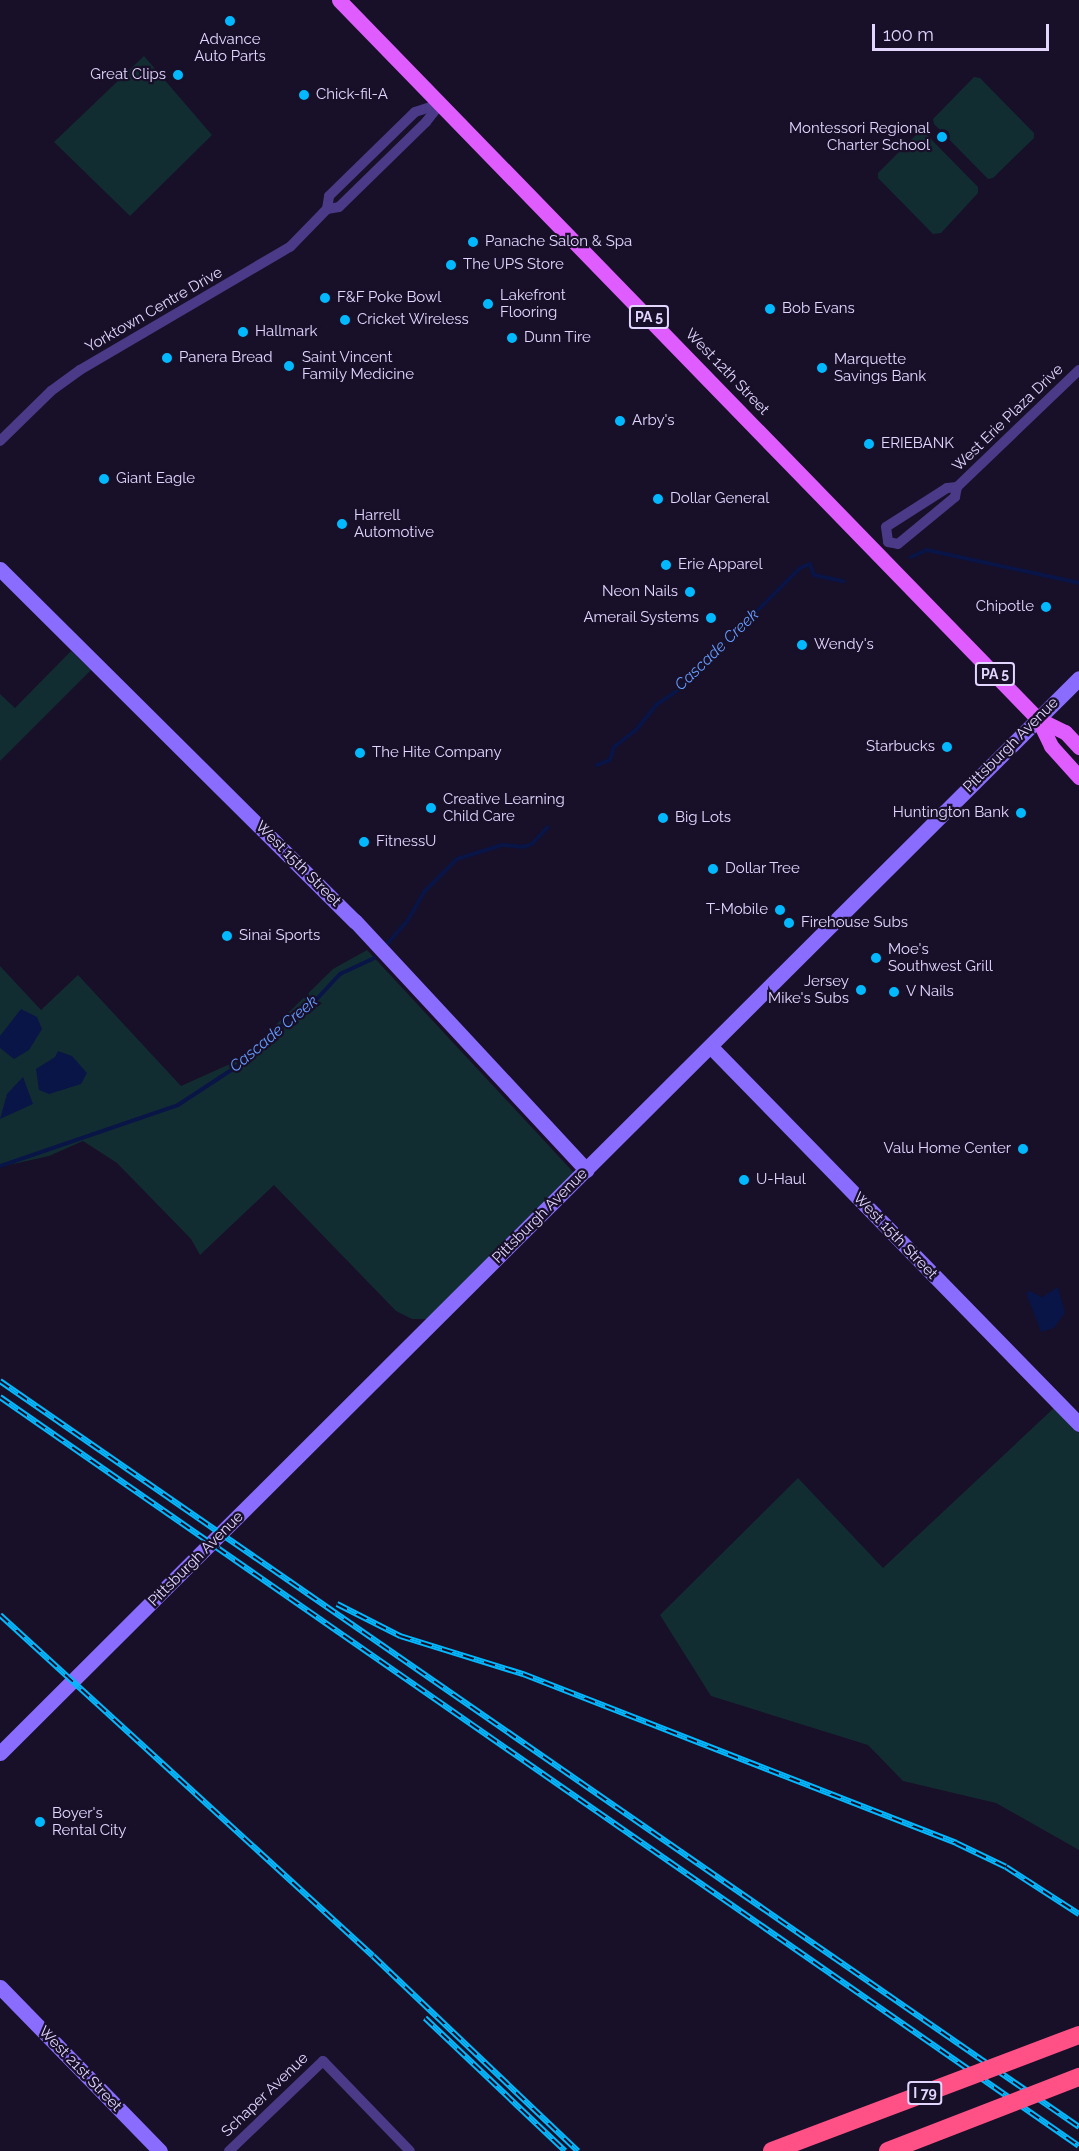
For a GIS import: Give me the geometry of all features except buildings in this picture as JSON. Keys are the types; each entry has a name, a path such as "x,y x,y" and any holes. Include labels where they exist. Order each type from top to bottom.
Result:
{"highway":[{"name":"I 79","path":"772,2151 1079,2035"},
{"path":"888,2151 1079,2077"}],"main road":[{"name":"West 12th Street","path":"339,0 882,547 1038,719 1051,746 1079,777"},
{"name":"West 12th Street","path":"1038,719 1065,732 1079,747"}],"street":[{"name":"Yorktown Centre Drive","path":"0,441 58,386 280,253 327,209 329,196 415,112 440,104"},
{"name":"West Erie Plaza Drive","path":"957,487 947,488 886,527 882,547 901,542 954,497 957,487 1079,370"},
{"name":"West 15th Street","path":"0,569 355,921 586,1170"},
{"name":"Pittsburgh Avenue","path":"0,1753 1079,678"},
{"name":"West 15th Street","path":"711,1047 1079,1424"},
{"name":"West 21st Street","path":"0,1987 160,2151"},
{"name":"Schaper Avenue","path":"229,2151 323,2061 410,2151"}],"green space":[{"path":"144,56 212,135 130,216 54,142"},
{"path":"974,77 980,78 1034,133 1034,138 993,178 988,179 934,124 933,119"},
{"path":"924,132 978,187 978,193 941,233 933,234 878,178 878,173 917,134"},
{"path":"71,651 91,670 0,761 0,694 15,708"},
{"path":"367,950 576,1175 427,1319 412,1319 396,1311 274,1185 200,1255 191,1239 117,1163 83,1141 49,1156 0,1167 0,966 41,1010 78,975 181,1086 241,1059 333,969"},
{"path":"1054,1408 1079,1433 1079,1850 996,1803 903,1781 868,1745 711,1696 660,1615 798,1478 883,1568"}],"shaded area":[{"path":"21,1009 37,1017 42,1029 29,1050 14,1059 0,1048 0,1036"},
{"path":"58,1051 72,1056 87,1073 81,1084 49,1094 39,1090 36,1069 55,1057"},
{"path":"23,1077 33,1104 0,1119 7,1094"},
{"path":"1058,1287 1065,1313 1054,1328 1041,1332 1026,1293 1030,1291 1042,1297"}],"waterway":[{"name":"Cascade Creek","path":"911,557 927,550 1079,583"},
{"name":"Cascade Creek","path":"597,765 610,760 614,747 636,730 656,705 678,690 800,568 810,564 814,575 843,581"},
{"name":"Cascade Creek","path":"388,943 408,920 424,892 457,859 502,845 523,847 532,844 548,827"},
{"name":"Cascade Creek","path":"0,1166 178,1105 242,1063 278,1028 314,1002 340,974 374,958"}],"railway":[{"path":"0,1381 1079,2127"},
{"path":"0,1397 1079,2146"},
{"path":"337,1604 400,1636 523,1674 956,1843 1006,1867 1079,1914"},
{"path":"0,1615 373,1956 578,2151"},
{"path":"425,2018 565,2151"}],"place":[{"name":"Advance Auto Parts","path":"230,21"},
{"name":"Great Clips","path":"178,75"},
{"name":"Chick-fil-A","path":"304,95"},
{"name":"Montessori Regional Charter School","path":"942,137"},
{"name":"Panache Salon & Spa","path":"473,242"},
{"name":"The UPS Store","path":"451,265"},
{"name":"F&F Poke Bowl","path":"325,298"},
{"name":"Lakefront Flooring","path":"488,304"},
{"name":"Bob Evans","path":"770,309"},
{"name":"Cricket Wireless","path":"345,320"},
{"name":"Hallmark","path":"243,332"},
{"name":"Dunn Tire","path":"512,338"},
{"name":"Panera Bread","path":"167,358"},
{"name":"Saint Vincent Family Medicine","path":"289,366"},
{"name":"Marquette Savings Bank","path":"822,368"},
{"name":"Arby's","path":"620,421"},
{"name":"ERIEBANK","path":"869,444"},
{"name":"Giant Eagle","path":"104,479"},
{"name":"Dollar General","path":"658,499"},
{"name":"Harrell Automotive","path":"342,524"},
{"name":"Erie Apparel","path":"666,565"},
{"name":"Neon Nails","path":"690,592"},
{"name":"Chipotle","path":"1046,607"},
{"name":"Amerail Systems","path":"711,618"},
{"name":"Wendy's","path":"802,645"},
{"name":"Starbucks","path":"947,747"},
{"name":"The Hite Company","path":"360,753"},
{"name":"Creative Learning Child Care","path":"431,808"},
{"name":"Huntington Bank","path":"1021,813"},
{"name":"Big Lots","path":"663,818"},
{"name":"FitnessU","path":"364,842"},
{"name":"Dollar Tree","path":"713,869"},
{"name":"T-Mobile","path":"780,910"},
{"name":"Firehouse Subs","path":"789,923"},
{"name":"Sinai Sports","path":"227,936"},
{"name":"Moe's Southwest Grill","path":"876,958"},
{"name":"Jersey Mike's Subs","path":"861,990"},
{"name":"V Nails","path":"894,992"},
{"name":"Valu Home Center","path":"1023,1149"},
{"name":"U-Haul","path":"744,1180"},
{"name":"Boyer's Rental City","path":"40,1822"}]}
